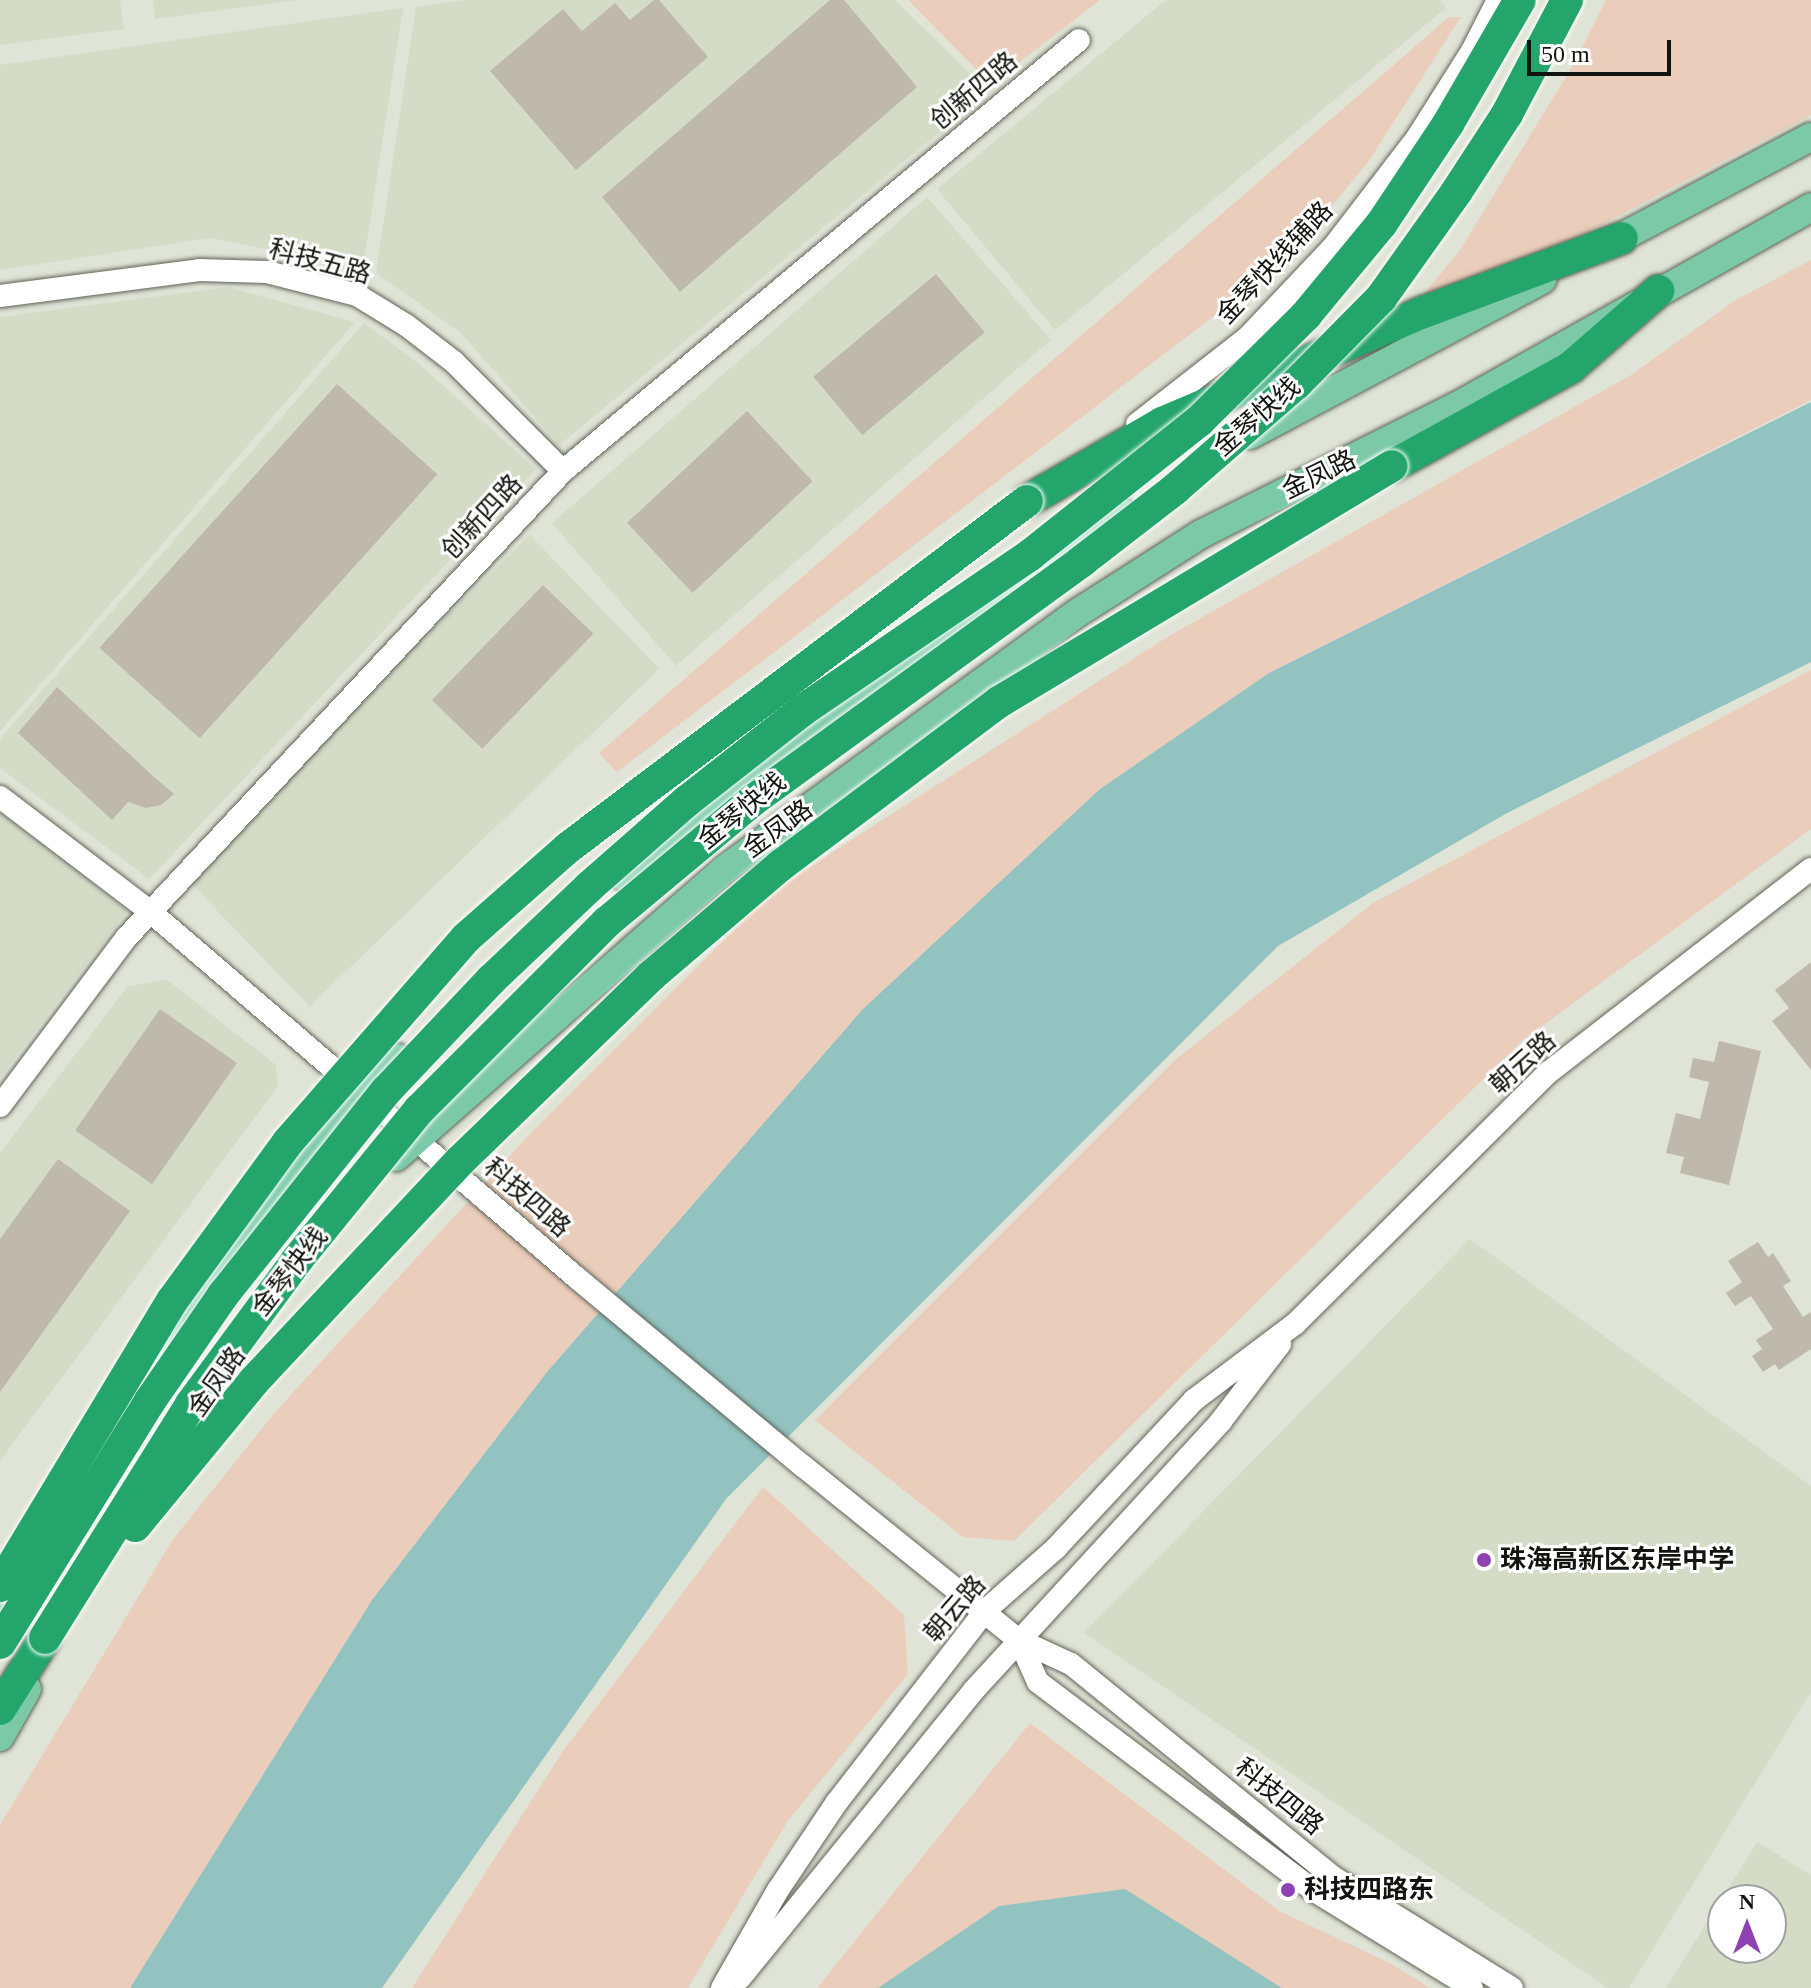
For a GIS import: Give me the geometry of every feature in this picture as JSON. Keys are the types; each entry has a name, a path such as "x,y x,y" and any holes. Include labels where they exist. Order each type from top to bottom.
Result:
{"highway":[{"name":"金琴快线","path":"0,1643 150,1401 223,1295 330,1157 386,1091 491,980 589,887 687,801 803,710 1030,555 1199,421 1306,315 1382,223 1448,124 1520,0"},
{"name":"金琴快线","path":"0,1709 191,1404 297,1260 419,1110 607,922 715,831 858,721 1082,561 1175,489 1296,384 1381,298 1457,191 1507,114 1567,0"},
{"path":"0,1586 172,1301 288,1142 466,938 569,847 1027,501 1162,423 1424,312 1622,238"},
{"path":"45,1638 254,1381 460,1161 651,976 781,865 999,702 1392,466 1571,367 1658,291"}],"main road":[{"path":"0,1608 100,1438 251,1223 362,1093 453,1002 864,695 1175,474 1811,137"},
{"name":"金凤路","path":"0,1737 155,1470 315,1242 414,1138 725,869 1079,612 1201,534 1457,406 1811,207"}],"street":[{"name":"金琴快线辅路","path":"1027,501 1129,431 1247,338 1334,246 1417,138 1472,51 1498,0"},
{"name":"创新四路","path":"0,1106 127,937 563,471 1079,40"},
{"name":"科技五路","path":"0,296 199,270 267,272 357,295 406,325 454,362 563,471"},
{"name":"科技四路","path":"0,797 152,913 577,1278 1019,1640 1071,1664 1336,1879 1512,1988"},
{"name":"朝云路","path":"722,1988 778,1890 837,1802 986,1610 1056,1548 1194,1400 1295,1324 1549,1072 1811,869"},
{"name":"朝云路","path":"732,1988 1019,1640 1221,1421 1295,1324"},
{"name":"科技四路","path":"1019,1640 1038,1682 1316,1892 1472,1988"}],"shaded area":[{"path":"0,0 120,0 124,29 0,45"},
{"path":"153,0 296,0 155,19"},
{"path":"467,0 895,0 988,92 559,445 461,333 376,273 416,7"},
{"path":"908,0 1100,0 991,84"},
{"path":"1166,0 1440,0 1446,8 1055,330 937,189"},
{"path":"1606,0 1811,0 1811,115 1391,335 1460,250 1574,64"},
{"path":"403,8 363,267 209,238 0,270 0,65"},
{"path":"1449,17 1461,17 1368,162 1286,261 617,772 599,753"},
{"path":"927,197 1051,340 676,666 552,523"},
{"path":"1811,260 1811,400 1269,673 1100,789 863,1009 547,1372 372,1600 130,1988 0,1988 0,1825 174,1538 277,1410 530,1134 775,889 1169,636 1631,375 1736,300"},
{"path":"228,287 355,322 0,731 0,317"},
{"path":"364,323 418,363 536,469 149,879 0,768 0,739"},
{"path":"530,535 659,669 310,1006 180,873"},
{"path":"1811,670 1811,829 1523,1040 1014,1541 963,1537 815,1420 1175,1060 1373,903"},
{"path":"0,813 127,911 0,1077"},
{"path":"166,979 276,1065 278,1086 0,1461 0,1153 127,987"},
{"name":"珠海高新区东岸中学","path":"1470,1239 1811,1486 1811,1692 1629,1988 1608,1988 1084,1633"},
{"path":"763,1487 904,1615 908,1674 787,1822 688,1988 412,1988 563,1751"},
{"path":"1030,1723 1279,1911 1390,1963 1430,1988 817,1988"},
{"path":"1757,1842 1811,1875 1811,1988 1666,1988 1707,1922 1707,1964 1787,1964 1787,1884 1731,1884"}],"water":[{"path":"1811,402 1811,662 1507,813 1278,946 726,1499 382,1988 130,1988 372,1600 547,1372 863,1009 1100,789 1269,673"},
{"path":"1125,1889 1282,1988 878,1988 999,1906"}],"building":[{"path":"654,0 659,0 708,57 576,170 490,71 563,9 582,31 615,3 630,20"},
{"path":"830,0 844,0 917,87 680,292 602,197"},
{"path":"936,274 985,332 862,435 813,377"},
{"path":"337,384 437,474 200,738 99,648"},
{"path":"747,411 812,481 693,593 627,523"},
{"path":"543,585 593,634 482,749 432,700"},
{"path":"57,687 174,794 161,805 146,808 128,802 112,820 18,733"},
{"path":"1811,962 1811,1070 1772,1021 1789,1008 1775,990"},
{"path":"160,1009 237,1063 152,1184 75,1130"},
{"path":"1719,1041 1761,1051 1729,1185 1680,1173 1684,1157 1666,1153 1676,1113 1700,1119 1709,1082 1689,1077 1693,1058 1714,1062"},
{"path":"58,1159 130,1211 0,1392 0,1239"},
{"path":"1758,1242 1768,1257 1773,1253 1791,1281 1783,1286 1803,1317 1811,1312 1811,1349 1779,1370 1775,1364 1763,1372 1752,1356 1762,1349 1756,1340 1773,1329 1751,1296 1735,1306 1726,1293 1742,1282 1728,1261"}],"place":[{"name":"珠海高新区东岸中学","path":"1484,1560"},
{"name":"科技四路东","path":"1288,1890"}]}
